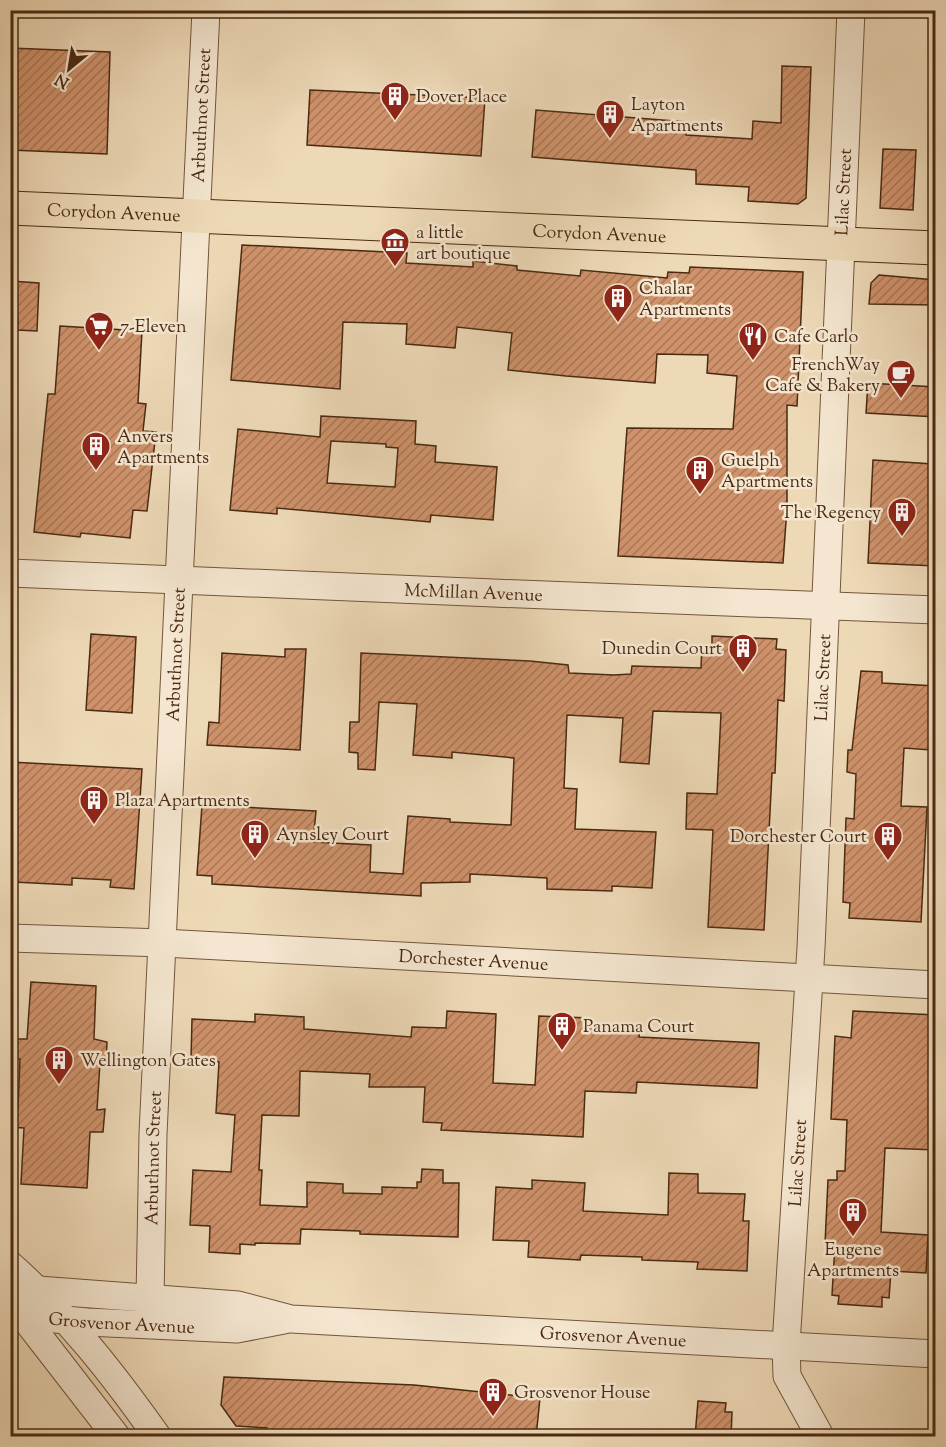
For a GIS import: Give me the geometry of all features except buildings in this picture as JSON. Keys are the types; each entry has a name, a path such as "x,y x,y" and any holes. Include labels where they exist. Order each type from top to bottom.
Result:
{"main road":[{"name":"Corydon Avenue","path":"10,208 936,248"}],"street":[{"name":"Arbuthnot Street","path":"150,1299 153,1134 164,943 206,10"},
{"name":"Lilac Street","path":"820,1437 787,1376 786,1345 809,978 835,424 839,244 851,10"},
{"name":"McMillan Avenue","path":"10,573 180,582 826,604 936,610"},
{"name":"Dorchester Avenue","path":"10,938 164,943 936,985"},
{"path":"10,1266 68,1320 118,1381 157,1437"},
{"name":"Grosvenor Avenue","path":"38,1290 238,1305 291,1319 936,1354"},
{"name":"Grosvenor Avenue","path":"17,1305 68,1320 237,1329 291,1319"},
{"path":"17,1305 116,1437"}],"place":[{"name":"Dover Place","path":"395,122"},
{"name":"Layton Apartments","path":"610,140"},
{"name":"a little art boutique","path":"395,268"},
{"name":"Chalar Apartments","path":"618,324"},
{"name":"7-Eleven","path":"99,352"},
{"name":"Cafe Carlo","path":"753,362"},
{"name":"FrenchWay Cafe & Bakery","path":"901,400"},
{"name":"Anvers Apartments","path":"96,472"},
{"name":"Guelph Apartments","path":"700,496"},
{"name":"The Regency","path":"902,538"},
{"name":"Dunedin Court","path":"743,674"},
{"name":"Plaza Apartments","path":"94,826"},
{"name":"Aynsley Court","path":"255,860"},
{"name":"Dorchester Court","path":"888,862"},
{"name":"Panama Court","path":"562,1052"},
{"name":"Wellington Gates","path":"59,1086"},
{"name":"Eugene Apartments","path":"853,1238"},
{"name":"Grosvenor House","path":"493,1418"}]}
